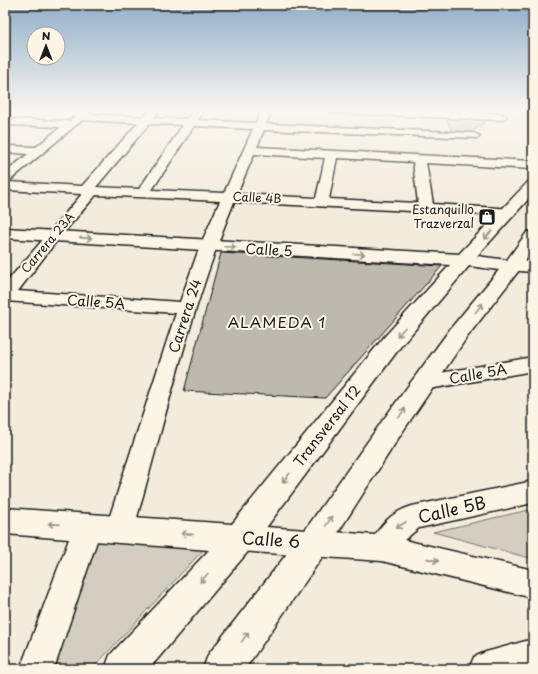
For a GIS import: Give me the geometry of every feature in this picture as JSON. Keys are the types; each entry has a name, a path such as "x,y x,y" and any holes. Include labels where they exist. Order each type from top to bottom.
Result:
{"main road":[{"name":"Transversal 12","path":"124,669 240,538 394,340 464,260 533,185"},
{"name":"Calle 5","path":"5,233 464,260 523,266"},
{"path":"222,669 314,543 423,383 459,333 523,266 533,236"},
{"name":"Calle 6","path":"5,521 120,528 240,538"}],"street":[{"path":"5,179 50,141"},
{"name":"Carrera 23A","path":"5,296 129,141"},
{"path":"143,193 178,141"},
{"name":"Carrera 24","path":"120,528 186,308 208,246 253,141"},
{"path":"424,141 533,164"},
{"path":"453,141 455,147"},
{"path":"455,147 465,141"},
{"path":"249,150 419,160 455,147 465,141"},
{"path":"5,149 39,151"},
{"path":"322,201 332,155"},
{"path":"419,160 426,207"},
{"name":"Calle 4B","path":"5,186 229,196 509,212"},
{"name":"Calle 5A","path":"5,296 186,308"},
{"name":"Calle 5A","path":"423,383 533,364"},
{"name":"Calle 5B","path":"382,548 395,529 412,518 533,492"},
{"path":"37,669 88,526"},
{"name":"Calle 6","path":"240,538 382,548 533,584"},
{"path":"486,669 533,656"}],"shaded area":[{"path":"533,509 533,559 433,532"},
{"path":"95,540 206,547 92,669 54,669"}],"building":[{"path":"221,253 442,266 325,398 184,391"}],"place":[{"name":"Estanquillo Trazverzal","path":"487,217"}],"district":[{"name":"ALAMEDA 1","path":"277,323"}]}
